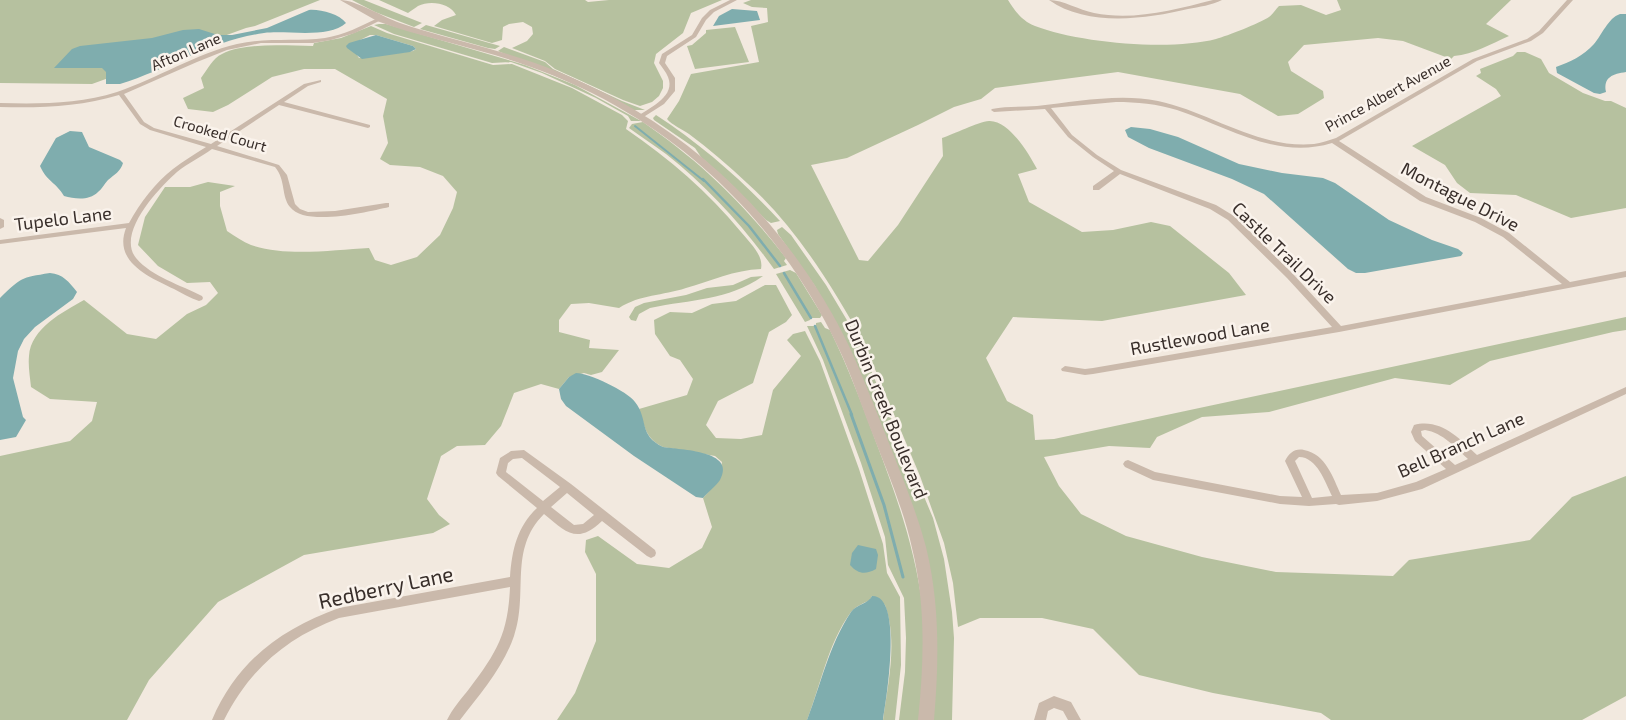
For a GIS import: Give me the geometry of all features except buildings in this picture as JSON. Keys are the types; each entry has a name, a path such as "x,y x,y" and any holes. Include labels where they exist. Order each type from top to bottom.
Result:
{"street":[{"name":"Durbin Creek Boulevard","path":"344,0 380,20 531,64 590,89 640,117 694,155 751,208 783,246 808,281 839,336 854,368 904,496 920,549 926,578 930,638 930,684 926,720"},
{"path":"640,117 662,103 672,90 672,78 662,63 664,55 694,36 704,18 712,11 734,0"},
{"path":"1052,0 1088,13 1130,18 1154,16 1219,0"},
{"name":"Prince Albert Avenue","path":"994,110 1103,100 1137,100 1189,111 1264,141 1300,146 1334,141 1475,60 1529,40 1541,32 1570,0"},
{"name":"Afton Lane","path":"0,105 63,105 91,101 120,93 235,46 259,41 313,41 333,38 352,33 380,20"},
{"path":"199,298 140,266 130,253 128,246 127,234 130,225 168,176 306,85 319,81"},
{"name":"Crooked Court","path":"120,93 146,126 277,166 285,175 292,206 304,214 324,214 386,205"},
{"path":"278,103 368,126"},
{"name":"Castle Trail Drive","path":"1046,106 1060,126 1080,146 1120,171 1213,207 1230,218 1290,276 1339,329 1569,285"},
{"name":"Montague Drive","path":"1334,141 1423,199 1478,220 1506,235 1569,285"},
{"path":"1096,188 1120,171"},
{"path":"0,220 0,227"},
{"name":"Tupelo Lane","path":"0,242 130,225"},
{"path":"1569,285 1626,274"},
{"name":"Rustlewood Lane","path":"1065,369 1085,372 1093,371 1339,329"},
{"name":"Bell Branch Lane","path":"1128,464 1153,476 1258,497 1309,502 1377,497 1418,486 1475,458 1625,391"},
{"path":"1453,469 1418,438 1417,428 1432,426 1441,430 1475,458"},
{"path":"601,515 590,526 576,530 569,528 501,472 501,466 506,458 512,455 524,454 651,553"},
{"path":"1309,502 1290,461 1292,456 1297,454 1312,456 1318,461 1339,501"},
{"path":"453,720 500,653 508,638 514,613 518,548 522,537 532,520 566,488"},
{"name":"Redberry Lane","path":"218,720 240,682 263,656 280,641 319,619 339,613 516,581"},
{"path":"1040,720 1043,707 1054,702 1067,706 1075,720"}],"green space":[{"path":"0,0 320,0 255,26 92,84 0,83"},
{"path":"352,0 364,0 422,23 414,27 375,12"},
{"path":"379,0 585,0 588,2 609,0 722,0 691,13 683,33 656,54 654,63 663,81 663,88 659,96 652,102 640,106 555,69 545,61 512,48 527,41 533,34 532,27 523,22 503,27 502,40 492,43 434,26 442,20 456,15 445,5 423,4 408,13"},
{"path":"751,0 1008,0 1016,12 1035,26 1075,37 1099,41 1150,45 1197,43 1216,39 1265,20 1279,6 1301,5 1326,15 1341,10 1337,0 1511,0 1486,24 1509,36 1475,51 1454,56 1451,59 1403,41 1378,38 1304,45 1288,62 1291,71 1323,91 1324,98 1298,114 1278,116 1240,94 1118,72 995,88 981,99 954,107 847,158 811,165 859,260 868,261 898,225 943,156 942,138 984,122 996,122 1004,126 1018,139 1037,169 1018,174 1029,202 1082,232 1113,230 1151,222 1170,226 1229,273 1246,295 1102,321 1013,317 986,358 1007,401 1033,415 1035,440 1054,439 1626,317 1626,330 1490,361 1450,385 1395,378 1269,412 1202,417 1157,437 1150,448 1109,446 1044,457 1059,486 1081,514 1126,536 1202,557 1276,572 1393,576 1409,560 1530,540 1572,497 1626,476 1626,696 1582,720 1331,720 1321,713 1213,693 1139,675 1093,629 1042,618 980,618 958,627 953,583 944,543 920,476 864,343 852,322 812,258 765,200 711,152 667,119 679,101 691,74 759,62 751,26 768,22 767,8 752,7 743,3"},
{"path":"386,24 525,65 575,85 641,121 631,121 628,116 596,98 542,73 511,62 492,63 394,34 374,25"},
{"path":"426,25 500,46 495,49 488,48 420,29"},
{"path":"371,26 387,33 493,65 512,64 572,88 622,115 628,121 626,129 688,177 728,217 755,249 760,259 761,269 732,274 677,291 635,300 619,308 589,303 571,304 559,320 559,332 590,340 589,348 619,350 602,372 591,375 584,373 569,377 559,389 541,384 514,393 501,426 485,445 457,446 441,456 427,499 439,515 450,524 433,533 304,555 218,602 149,680 127,720 0,720 0,456 70,441 92,421 97,402 50,399 31,387 29,356 35,337 49,322 84,300 127,334 156,339 187,314 206,305 218,293 210,282 187,283 158,266 138,245 145,217 165,187 190,187 208,182 235,186 220,192 220,206 227,231 248,244 264,249 309,252 369,248 375,260 391,265 417,257 440,235 453,208 457,192 443,176 420,167 390,165 380,159 388,143 383,116 387,99 335,69 304,69 272,77 228,105 213,112 188,109 183,98 204,88 201,78 210,64 222,54 231,50 254,46 313,46 314,43 341,38","holes":["370,35 413,46 416,49 413,51 359,58 357,55 360,40"]},
{"path":"735,27 749,62 695,69 687,46 692,45 706,33 706,30"},
{"path":"504,47 545,62 553,69 645,110 633,110 498,51"},
{"path":"1517,52 1525,52 1541,59 1549,73 1583,93 1605,101 1611,101 1626,108 1626,208 1571,218 1516,195 1470,193 1457,183 1445,165 1412,146 1501,96 1496,89 1476,76 1481,73 1480,69 1513,56"},
{"path":"656,115 721,164 780,221 771,223 766,220 701,157 695,148 654,120 653,118"},
{"path":"643,122 703,168 720,184 770,238 786,258 784,261 787,265 774,269 737,222 696,180 666,154 629,128 632,124"},
{"path":"782,227 791,235 826,285 857,337 933,518 944,559 952,612 954,638 952,720 932,720 923,542 815,286 778,234 777,230"},
{"path":"790,270 796,273 822,315 820,318 811,318 805,322 776,274"},
{"path":"763,276 750,284 722,295 650,308 639,314 636,321 631,320 629,317 635,307 644,303 686,295 707,288 733,285 751,277"},
{"path":"765,285 776,285 792,315 786,322 769,332 753,383 718,401 706,425 716,438 741,439 762,435 773,390 801,356 787,340 793,334 805,331 820,361 859,469 883,544 887,573 900,597 901,665 895,720 883,720 891,662 889,619 885,605 872,596 870,600 851,612 836,637 807,720 557,720 575,693 596,641 596,574 585,552 586,540 598,536 637,564 669,568 702,548 712,527 703,498 719,480 722,462 715,456 663,447 652,440 644,427 639,409 687,395 693,379 680,360 670,356 655,334 654,320 670,312 692,313 712,304 736,301"},
{"path":"821,322 825,328 830,330 843,358 905,524 920,587 924,624 924,665 919,720 899,720 905,672 904,598 888,565 885,537 861,463 823,360 807,326 816,326 816,323"}],"water":[{"path":"732,9 757,11 760,20 713,26 719,16"},
{"path":"309,10 329,13 339,17 346,23 339,28 329,31 307,33 273,32 226,42 120,84 106,84 106,72 102,68 54,68 72,49 80,46 152,38 183,30 199,29 218,35 232,35 267,28"},
{"path":"1620,14 1626,14 1626,72 1610,77 1606,83 1606,92 1594,93 1557,73 1556,67 1571,61 1585,52 1594,44 1612,19"},
{"path":"376,35 413,46 416,49 410,52 362,59 346,46 349,43"},
{"path":"1131,127 1150,129 1178,137 1239,164 1282,173 1323,178 1335,183 1389,220 1432,240 1458,249 1463,253 1461,256 1356,273 1348,269 1264,194 1232,179 1149,148 1128,137 1125,130"},
{"path":"70,131 82,132 89,147 123,163 117,173 90,197 64,196 40,166 56,138"},
{"path":"50,273 62,277 77,292 73,299 35,327 24,339 18,351 13,378 23,417 26,420 16,437 0,440 0,298 22,280"},
{"path":"576,373 598,379 631,398 642,415 650,437 663,447 704,453 714,457 721,463 723,470 720,480 703,498 696,497 634,456 566,406 561,399 559,389 569,377"},
{"path":"858,545 876,549 878,555 876,569 862,573 850,565 852,553"},
{"path":"872,596 882,600 888,612 890,630 891,650 883,720 807,720 831,651 843,625 853,609 868,601"}],"waterway":[{"path":"635,126 704,181"},
{"path":"703,179 749,226 780,266"},
{"path":"784,273 811,318"},
{"path":"815,326 852,415"},
{"path":"851,414 884,505 903,577"}]}
